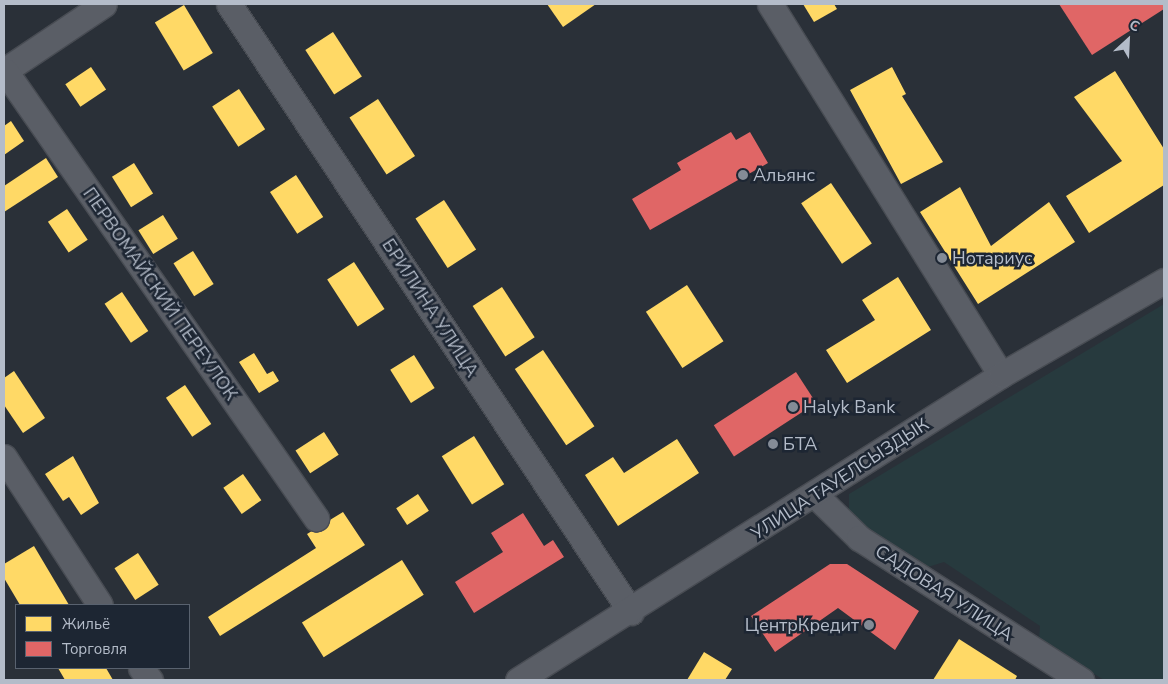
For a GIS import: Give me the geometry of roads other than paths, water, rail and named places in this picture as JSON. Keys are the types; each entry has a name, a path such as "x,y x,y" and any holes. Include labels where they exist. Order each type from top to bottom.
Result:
{"street":[{"path":"4,71 104,4"},
{"name":"БРИЛИНА УЛИЦА","path":"230,4 630,612"},
{"path":"770,4 1001,375"},
{"name":"ПЕРВОМАЙСКИЙ ПЕРЕУЛОК","path":"4,71 316,518"},
{"name":"УЛИЦА ТАУЕЛСЫЗДЫК","path":"518,680 630,612 1001,375 1164,281"},
{"path":"4,458 99,604"},
{"name":"САДОВАЯ УЛИЦА","path":"815,494 859,538 1081,680"},
{"path":"142,669 150,680"}],"place":[{"name":"Альянс","path":"743,175"},
{"name":"Нотариус","path":"942,258"},
{"name":"Halyk Bank","path":"793,407"},
{"name":"БТА","path":"773,444"},
{"name":"ЦентрКредит","path":"869,625"}]}
